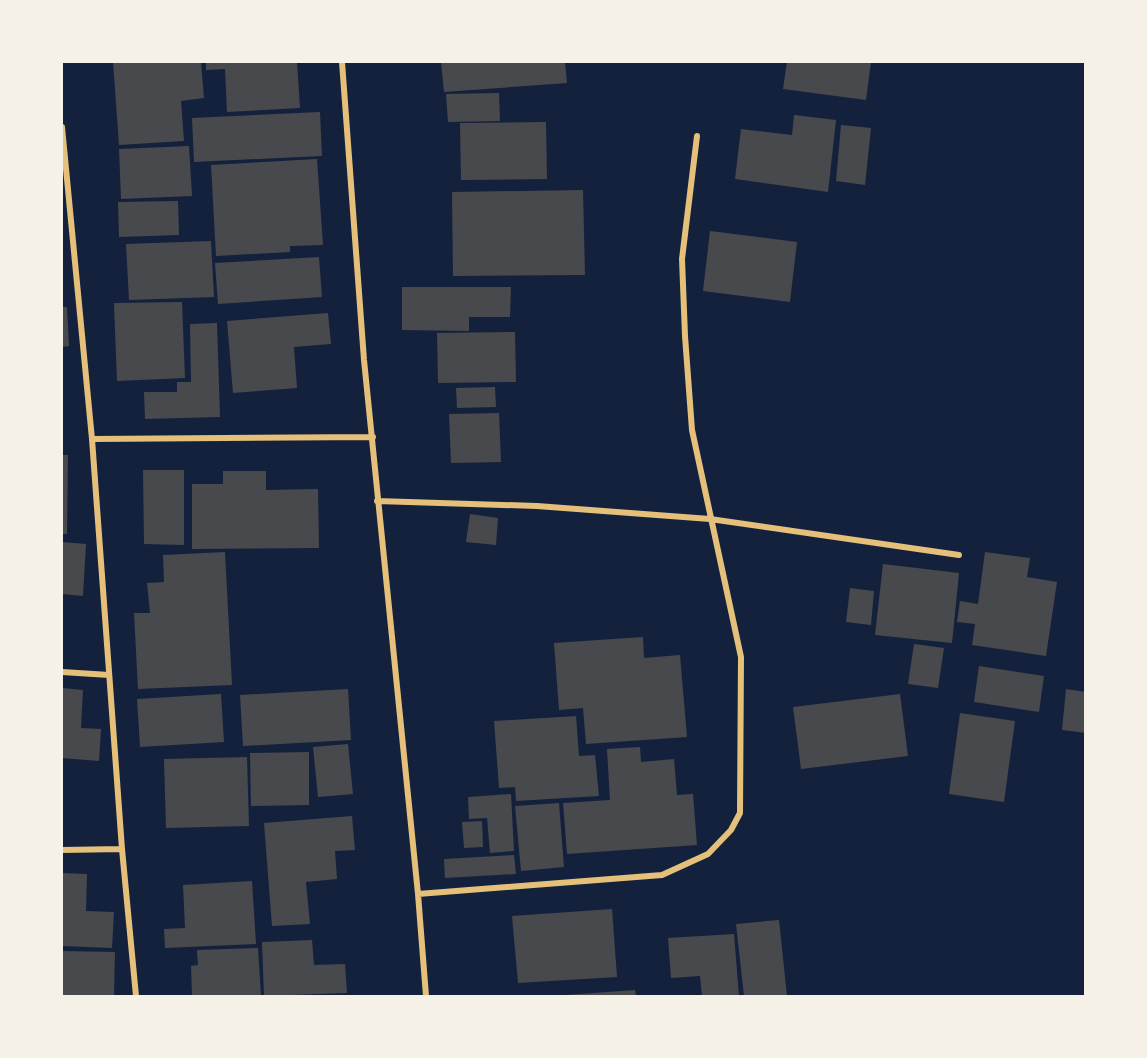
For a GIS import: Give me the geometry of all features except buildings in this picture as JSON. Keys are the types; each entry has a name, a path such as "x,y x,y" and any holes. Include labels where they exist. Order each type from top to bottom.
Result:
{"street":[{"path":"342,62 364,360 418,894 426,996"},
{"path":"62,126 92,439 122,849 136,996"},
{"path":"418,894 662,874 708,854 731,830 740,813 741,657 692,430 682,259 697,136"},
{"path":"92,439 373,436"},
{"path":"377,501 537,506 710,519 959,555"},
{"path":"62,672 109,675"},
{"path":"62,850 122,849"}]}
